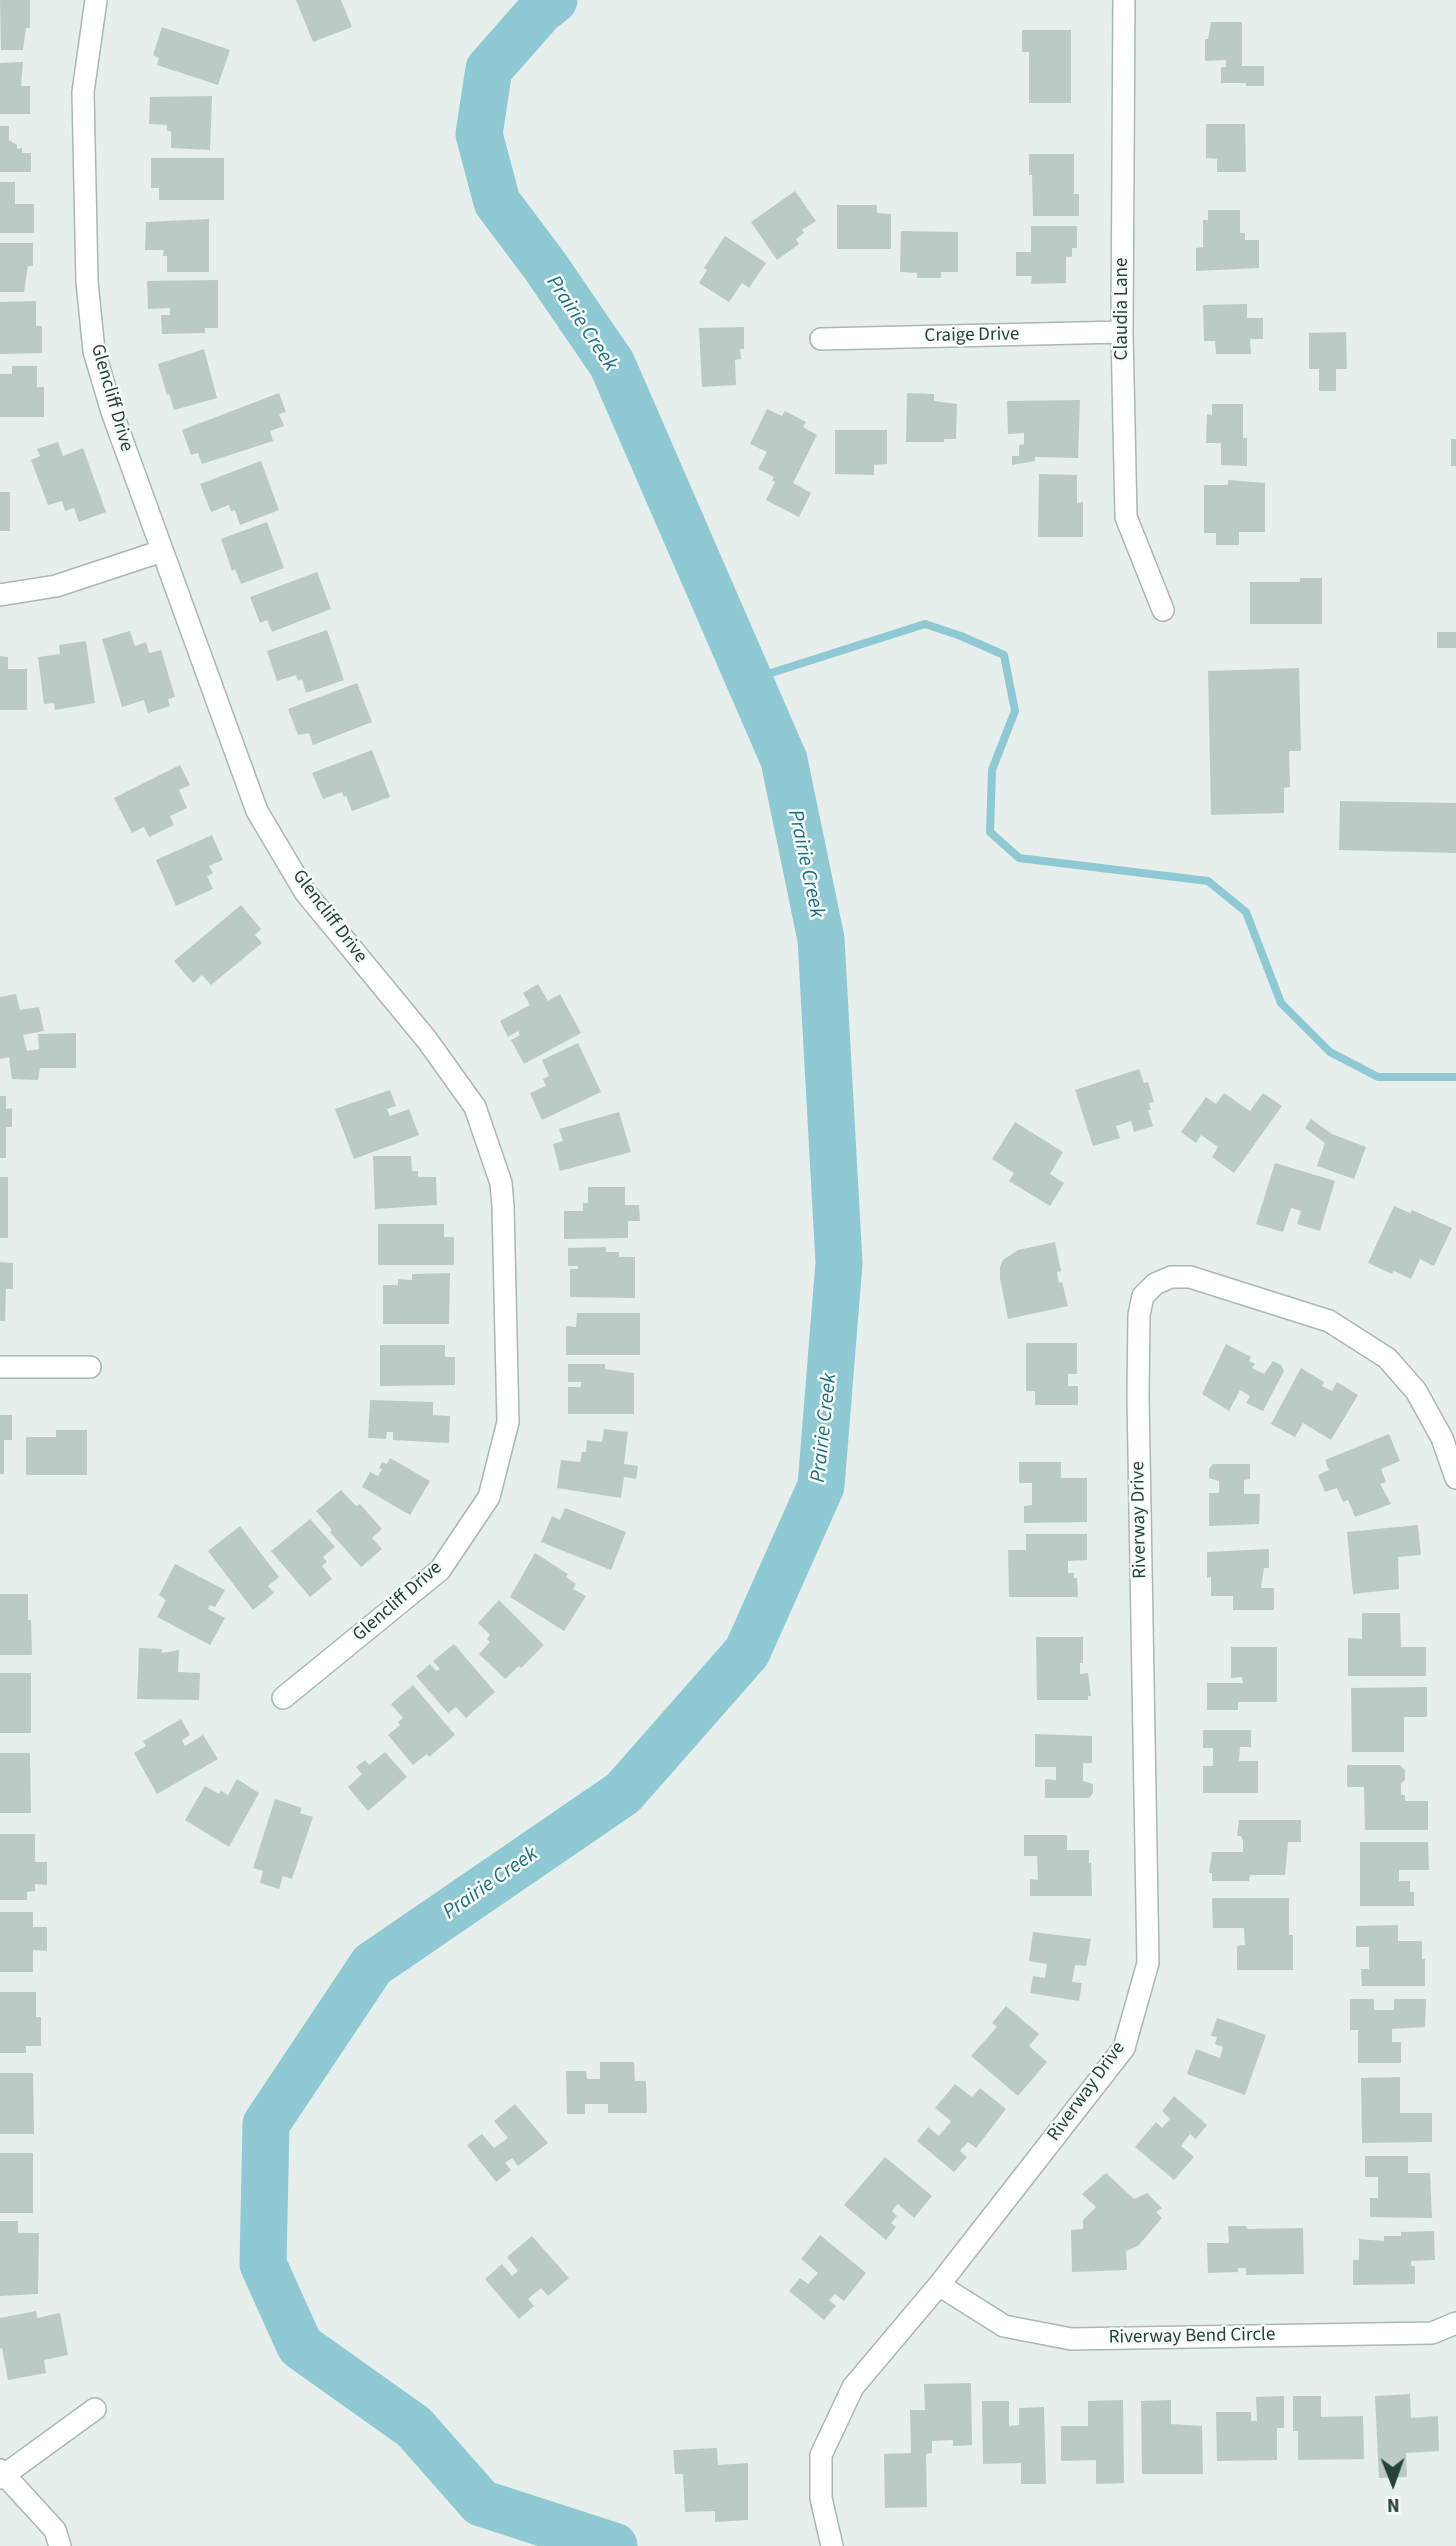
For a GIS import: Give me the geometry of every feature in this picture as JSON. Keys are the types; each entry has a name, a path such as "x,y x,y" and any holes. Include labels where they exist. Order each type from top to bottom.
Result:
{"street":[{"name":"Glencliff Drive","path":"96,0 83,92 87,282 94,351 113,412 257,811 305,892 427,1040 475,1107 501,1183 508,1422 489,1497 440,1570 283,1698"},
{"name":"Claudia Lane","path":"1124,0 1122,332 1126,517 1163,610"},
{"name":"Craige Drive","path":"821,339 1122,332"},
{"path":"0,595 56,586 162,551"},
{"name":"Riverway Drive","path":"832,2546 821,2498 821,2455 853,2387 939,2285 1124,2048 1148,1963 1138,1396 1139,1315 1143,1296 1155,1284 1171,1277 1190,1276 1329,1321 1387,1358 1416,1391 1442,1438 1456,1478"},
{"path":"0,1367 90,1367"},
{"name":"Riverway Bend Circle","path":"939,2285 1004,2326 1071,2339 1432,2333 1456,2323"},
{"path":"60,2546 55,2530 1,2474 94,2409"}],"building":[{"path":"0,0 30,0 30,28 26,28 23,50 1,50"},
{"path":"296,0 341,0 352,27 313,42"},
{"path":"1211,22 1242,22 1242,66 1264,66 1264,86 1221,83 1221,67 1226,67 1226,60 1205,61 1205,39 1208,39"},
{"path":"162,27 230,50 218,85 157,65 159,58 153,55"},
{"path":"1022,30 1071,30 1071,103 1029,103 1029,52 1022,52"},
{"path":"23,62 21,86 30,86 30,114 0,114 0,63"},
{"path":"212,96 210,150 171,148 171,131 167,131 167,125 149,124 150,97"},
{"path":"1206,124 1245,124 1246,172 1217,172 1217,159 1206,158"},
{"path":"0,126 9,126 9,140 17,145 17,149 22,148 22,153 31,153 31,172 0,172"},
{"path":"1029,154 1074,154 1074,194 1079,194 1079,216 1033,216"},
{"path":"151,158 224,158 224,200 159,200 159,188 151,188"},
{"path":"0,182 15,182 15,204 34,204 34,233 0,233"},
{"path":"795,191 816,221 802,230 804,233 796,239 799,244 777,260 751,222"},
{"path":"837,205 877,205 877,213 891,214 891,249 837,249"},
{"path":"1208,210 1240,210 1240,233 1245,233 1245,240 1259,240 1259,268 1196,271 1196,248 1203,247 1203,220 1208,220"},
{"path":"209,219 209,272 167,272 167,256 163,256 164,250 145,250 146,222"},
{"path":"1031,226 1077,226 1077,248 1072,248 1072,257 1066,257 1066,283 1031,284 1032,276 1016,276 1016,252 1031,252"},
{"path":"901,231 958,232 958,272 941,272 941,278 917,278 917,273 900,272"},
{"path":"725,236 766,263 749,288 742,283 729,302 699,283 707,270 704,268"},
{"path":"0,243 33,243 33,266 28,266 24,292 0,292"},
{"path":"218,280 218,328 205,328 205,333 162,334 161,315 170,315 170,308 148,309 147,281"},
{"path":"36,301 36,326 42,326 42,353 0,354 0,302"},
{"path":"1247,304 1247,318 1263,318 1263,339 1250,339 1251,354 1216,354 1215,341 1204,341 1203,305"},
{"path":"744,327 744,349 740,349 741,359 735,360 736,385 702,387 699,328"},
{"path":"1346,332 1347,369 1336,369 1336,391 1319,391 1319,369 1309,369 1309,333"},
{"path":"204,349 217,398 174,410 158,364"},
{"path":"12,366 37,366 37,387 44,387 44,417 0,417 0,374 12,374"},
{"path":"279,393 286,412 279,414 284,426 270,431 273,441 202,464 198,453 191,455 182,430"},
{"path":"907,393 934,394 934,401 957,404 956,439 944,439 944,442 906,442"},
{"path":"1080,400 1078,458 1035,457 1035,461 1012,465 1012,456 1019,456 1019,445 1024,444 1024,433 1008,434 1007,401"},
{"path":"1212,404 1243,404 1243,438 1247,438 1247,466 1221,465 1221,443 1206,443 1207,414 1212,415"},
{"path":"767,409 782,416 785,411 806,422 803,427 817,435 793,483 811,493 799,517 766,500 775,482 772,481 774,477 758,469 767,452 750,444"},
{"path":"835,430 887,430 887,464 874,465 874,475 835,474"},
{"path":"1451,439 1456,439 1456,466 1451,466"},
{"path":"58,442 63,456 83,448 106,512 79,522 74,508 65,511 62,501 48,505 31,460 40,456 37,449"},
{"path":"261,461 279,510 240,525 235,510 231,511 229,505 211,512 200,484"},
{"path":"1039,474 1077,475 1077,503 1083,502 1083,537 1038,537"},
{"path":"1228,480 1265,483 1265,532 1239,532 1239,545 1216,545 1216,533 1204,533 1204,485 1228,485"},
{"path":"0,492 10,492 10,531 0,531"},
{"path":"267,522 284,568 241,584 235,569 232,571 221,539"},
{"path":"317,572 331,609 272,632 267,620 260,623 250,597"},
{"path":"1300,578 1322,578 1322,624 1250,624 1250,582 1300,582"},
{"path":"327,630 344,680 306,693 302,679 298,681 296,675 277,681 267,651"},
{"path":"130,631 135,646 146,642 149,653 161,650 175,697 168,699 170,706 148,713 144,700 122,707 102,639"},
{"path":"1437,632 1456,632 1456,648 1437,648"},
{"path":"86,641 95,703 55,710 54,703 44,704 38,657 60,654 59,645"},
{"path":"0,656 8,657 8,669 27,669 27,710 0,710"},
{"path":"1299,668 1301,751 1289,751 1290,787 1284,788 1284,813 1211,815 1208,671"},
{"path":"357,683 372,722 313,745 309,733 298,735 288,709"},
{"path":"372,750 390,797 352,811 342,792 323,799 312,773"},
{"path":"180,765 190,785 179,790 187,808 170,816 174,825 149,837 144,827 132,833 114,798"},
{"path":"1340,801 1456,803 1456,853 1339,850"},
{"path":"212,835 223,860 209,866 213,873 207,876 213,889 176,906 156,860"},
{"path":"241,905 261,929 255,935 262,943 211,985 202,975 193,983 174,961"},
{"path":"538,984 548,1001 560,994 581,1033 524,1064 511,1040 520,1035 518,1031 508,1037 500,1021 530,1005 523,993"},
{"path":"16,994 20,1010 39,1007 44,1031 23,1035 27,1051 39,1049 38,1034 76,1033 76,1068 40,1068 38,1080 12,1079 9,1057 0,1059 0,997"},
{"path":"578,1043 601,1092 542,1120 530,1093 546,1086 543,1079 549,1076 542,1060"},
{"path":"1139,1069 1144,1083 1148,1082 1154,1102 1149,1103 1151,1110 1148,1110 1153,1126 1134,1132 1131,1121 1116,1126 1120,1138 1093,1146 1075,1090"},
{"path":"390,1090 396,1106 387,1109 390,1116 409,1109 419,1135 354,1159 335,1109"},
{"path":"1224,1093 1250,1111 1263,1093 1282,1106 1234,1173 1212,1157 1218,1147 1201,1135 1196,1143 1181,1132 1206,1097 1216,1104"},
{"path":"0,1096 6,1096 6,1109 12,1108 12,1127 6,1127 6,1158 0,1158"},
{"path":"619,1112 631,1152 560,1171 553,1144 563,1141 559,1129"},
{"path":"1311,1119 1332,1134 1366,1147 1354,1179 1317,1166 1325,1143 1305,1128"},
{"path":"1015,1122 1063,1152 1050,1174 1064,1183 1050,1206 1009,1181 1014,1173 992,1159"},
{"path":"373,1156 411,1156 412,1171 418,1171 418,1177 436,1177 437,1205 375,1209"},
{"path":"1275,1163 1335,1181 1320,1231 1297,1224 1301,1211 1291,1208 1283,1232 1256,1224"},
{"path":"0,1177 8,1177 8,1238 0,1238"},
{"path":"588,1187 625,1187 625,1205 639,1205 640,1221 628,1221 628,1238 564,1239 564,1211 583,1211 583,1203 588,1203"},
{"path":"1394,1206 1410,1213 1412,1210 1452,1228 1434,1266 1420,1259 1411,1279 1368,1263"},
{"path":"378,1224 444,1224 444,1237 454,1237 454,1265 378,1265"},
{"path":"1055,1242 1061,1271 1057,1272 1059,1283 1062,1282 1068,1306 1008,1319 1000,1278 1003,1260 1018,1250"},
{"path":"606,1247 606,1252 619,1252 619,1257 635,1257 635,1298 570,1297 570,1269 578,1269 578,1266 568,1266 568,1248"},
{"path":"0,1262 13,1263 13,1289 6,1289 5,1321 0,1321"},
{"path":"450,1273 449,1324 383,1324 383,1285 398,1285 398,1279 412,1280 412,1274"},
{"path":"577,1313 640,1313 640,1355 566,1355 566,1326 576,1327"},
{"path":"1026,1343 1077,1343 1077,1374 1068,1374 1068,1386 1078,1386 1078,1405 1035,1405 1035,1391 1026,1391"},
{"path":"1226,1344 1251,1357 1249,1361 1255,1364 1252,1368 1264,1374 1273,1361 1281,1365 1284,1371 1263,1411 1246,1403 1250,1396 1240,1390 1229,1411 1202,1394"},
{"path":"380,1345 445,1345 445,1357 455,1357 455,1385 380,1386"},
{"path":"568,1364 605,1364 605,1369 634,1373 634,1414 568,1414 568,1387 581,1387 581,1382 568,1382"},
{"path":"1301,1368 1324,1382 1322,1386 1332,1391 1337,1382 1358,1395 1331,1440 1303,1423 1295,1437 1271,1424"},
{"path":"370,1400 433,1402 433,1415 450,1416 449,1443 393,1440 393,1432 387,1432 386,1439 368,1438"},
{"path":"0,1415 12,1415 12,1440 4,1440 4,1474 0,1474"},
{"path":"604,1429 628,1432 624,1464 638,1466 636,1479 624,1477 621,1498 557,1488 561,1460 580,1462 582,1452 586,1452 587,1440 602,1442"},
{"path":"56,1430 87,1430 87,1475 26,1475 26,1437 56,1437"},
{"path":"1389,1434 1400,1461 1381,1469 1386,1482 1380,1484 1391,1504 1355,1517 1348,1500 1343,1502 1337,1488 1325,1492 1318,1475 1329,1470 1325,1460"},
{"path":"390,1458 430,1481 410,1515 362,1487 370,1472 378,1476 382,1462 387,1464"},
{"path":"1019,1462 1061,1462 1061,1478 1087,1478 1087,1522 1024,1523 1024,1506 1032,1505 1032,1483 1019,1483"},
{"path":"1213,1464 1250,1464 1250,1479 1244,1480 1244,1494 1260,1494 1259,1524 1209,1526 1209,1493 1219,1493 1219,1481 1209,1478 1209,1469"},
{"path":"341,1490 356,1506 360,1504 382,1529 372,1538 382,1549 361,1567 330,1532 332,1530 316,1511"},
{"path":"565,1508 626,1532 611,1570 541,1542 552,1516 560,1520"},
{"path":"310,1519 335,1547 323,1557 327,1562 322,1566 332,1579 310,1597 271,1551"},
{"path":"1418,1525 1421,1555 1398,1557 1399,1589 1353,1594 1347,1532"},
{"path":"240,1526 279,1577 268,1586 274,1593 253,1610 208,1551"},
{"path":"1026,1534 1087,1534 1087,1560 1068,1561 1068,1573 1074,1573 1074,1578 1077,1578 1078,1597 1009,1597 1008,1550 1026,1550"},
{"path":"1269,1549 1269,1568 1264,1568 1261,1588 1274,1588 1274,1610 1233,1610 1233,1596 1211,1596 1211,1577 1207,1578 1207,1552"},
{"path":"535,1553 568,1574 566,1577 576,1584 573,1589 586,1596 564,1631 510,1597"},
{"path":"175,1564 225,1590 215,1607 210,1605 208,1609 225,1618 210,1645 157,1617 166,1600 159,1595"},
{"path":"0,1594 28,1594 32,1655 0,1655"},
{"path":"499,1600 544,1645 521,1668 519,1666 505,1679 479,1654 490,1642 487,1639 490,1635 478,1623"},
{"path":"1362,1613 1400,1613 1401,1647 1426,1647 1426,1676 1348,1676 1348,1638 1362,1639"},
{"path":"1036,1637 1083,1637 1083,1663 1080,1663 1080,1674 1088,1673 1091,1696 1088,1696 1088,1700 1037,1700"},
{"path":"454,1644 495,1692 466,1718 456,1707 448,1713 416,1676 430,1664 436,1671 440,1669 433,1661"},
{"path":"1231,1647 1277,1647 1277,1702 1238,1702 1238,1710 1207,1710 1207,1683 1243,1683 1242,1677 1231,1678"},
{"path":"139,1648 162,1649 162,1653 179,1650 178,1672 200,1673 199,1700 137,1699"},
{"path":"0,1673 31,1673 31,1733 0,1733"},
{"path":"413,1685 455,1735 429,1757 427,1754 413,1765 388,1735 400,1725 398,1722 403,1718 391,1704"},
{"path":"1427,1687 1427,1717 1404,1717 1404,1752 1352,1752 1351,1688"},
{"path":"181,1719 190,1735 182,1740 185,1746 203,1735 218,1759 157,1794 134,1753 146,1746 143,1741"},
{"path":"1203,1730 1251,1730 1251,1747 1240,1747 1239,1761 1258,1761 1258,1793 1203,1793 1203,1766 1213,1766 1213,1748 1203,1748"},
{"path":"1035,1734 1092,1736 1092,1763 1083,1763 1083,1781 1093,1784 1093,1793 1089,1798 1045,1798 1045,1779 1056,1780 1056,1767 1035,1767"},
{"path":"385,1752 407,1777 368,1811 348,1787 362,1774 356,1767 365,1760 369,1765"},
{"path":"0,1753 30,1753 31,1813 0,1813"},
{"path":"1347,1765 1400,1765 1405,1770 1401,1795 1405,1795 1405,1801 1428,1801 1428,1830 1365,1830 1364,1787 1347,1787"},
{"path":"237,1779 259,1793 229,1847 185,1820 205,1786 219,1794 221,1791 228,1795"},
{"path":"275,1799 302,1808 300,1813 313,1817 292,1879 283,1876 279,1889 260,1883 263,1871 253,1868"},
{"path":"1239,1820 1301,1820 1301,1842 1288,1842 1285,1875 1250,1875 1249,1881 1212,1881 1212,1873 1209,1873 1212,1852 1243,1852 1243,1841 1241,1836 1237,1836"},
{"path":"0,1834 35,1834 35,1862 47,1862 47,1885 35,1884 35,1891 27,1892 27,1900 0,1900"},
{"path":"1024,1835 1067,1835 1067,1850 1089,1850 1092,1896 1030,1896 1030,1879 1038,1880 1037,1856 1024,1856"},
{"path":"1360,1842 1428,1842 1429,1870 1399,1870 1399,1881 1410,1881 1410,1892 1414,1892 1414,1906 1360,1906"},
{"path":"1212,1898 1289,1898 1293,1970 1237,1970 1237,1946 1245,1945 1244,1928 1213,1928"},
{"path":"0,1912 33,1912 33,1927 47,1927 47,1951 33,1950 33,1972 0,1972"},
{"path":"1398,1925 1398,1941 1422,1941 1425,1986 1362,1986 1361,1969 1369,1969 1369,1947 1356,1947 1356,1926"},
{"path":"1033,1932 1091,1939 1086,1966 1075,1965 1072,1982 1082,1983 1079,2001 1030,1993 1033,1976 1045,1978 1047,1964 1029,1961"},
{"path":"0,1992 36,1992 36,2017 41,2017 41,2046 26,2046 26,2053 0,2053"},
{"path":"1350,1999 1374,1999 1374,2010 1394,2010 1394,1999 1426,1999 1425,2027 1392,2029 1392,2042 1401,2042 1401,2063 1358,2063 1358,2030 1350,2030"},
{"path":"1006,2006 1039,2034 1029,2046 1047,2062 1018,2096 971,2056 997,2027 992,2023"},
{"path":"1217,2018 1266,2035 1245,2095 1187,2074 1196,2049 1220,2058 1223,2047 1215,2044 1217,2037 1211,2036"},
{"path":"600,2062 634,2062 635,2081 646,2081 647,2113 608,2113 608,2104 585,2104 585,2114 567,2114 566,2071 586,2071 587,2079 600,2079"},
{"path":"0,2073 33,2073 34,2134 0,2134"},
{"path":"1400,2077 1400,2113 1432,2113 1432,2142 1362,2143 1361,2078"},
{"path":"955,2084 972,2097 980,2088 1006,2109 976,2148 968,2142 960,2151 967,2157 954,2172 917,2141 928,2127 939,2136 951,2121 935,2108"},
{"path":"1174,2096 1207,2125 1196,2139 1190,2134 1181,2146 1194,2157 1174,2180 1135,2147 1156,2122 1162,2128 1170,2119 1162,2111"},
{"path":"515,2104 548,2143 518,2166 512,2158 505,2163 511,2170 496,2182 467,2145 482,2134 494,2148 508,2138 494,2121"},
{"path":"0,2153 33,2153 33,2213 0,2213"},
{"path":"1365,2156 1408,2156 1408,2173 1430,2173 1432,2218 1370,2217 1370,2198 1378,2198 1378,2177 1365,2177"},
{"path":"885,2157 932,2196 914,2218 898,2204 892,2211 897,2216 891,2223 896,2227 886,2240 844,2205"},
{"path":"1106,2173 1134,2199 1147,2193 1162,2208 1156,2212 1162,2218 1138,2246 1126,2251 1127,2270 1072,2272 1071,2230 1083,2229 1083,2220 1096,2207 1082,2194"},
{"path":"0,2221 18,2221 18,2233 39,2233 38,2294 0,2296"},
{"path":"1228,2226 1246,2226 1247,2229 1303,2228 1304,2274 1246,2275 1246,2268 1238,2268 1238,2272 1208,2273 1207,2243 1229,2243"},
{"path":"1434,2231 1435,2260 1411,2261 1411,2266 1415,2266 1415,2284 1353,2285 1353,2260 1359,2260 1359,2239 1384,2241 1384,2236 1401,2236 1401,2232"},
{"path":"820,2235 866,2273 844,2301 835,2294 829,2300 836,2306 824,2320 789,2291 800,2278 808,2284 818,2273 801,2259"},
{"path":"532,2236 569,2278 548,2296 541,2288 528,2299 534,2306 519,2319 485,2279 502,2264 512,2276 518,2271 507,2257"},
{"path":"36,2311 37,2318 60,2313 68,2355 44,2360 46,2373 8,2380 2,2348 0,2349 0,2318"},
{"path":"971,2383 972,2445 953,2446 953,2440 932,2441 932,2453 926,2454 927,2507 885,2508 884,2454 911,2453 910,2410 925,2410 924,2384"},
{"path":"1410,2394 1411,2418 1438,2416 1439,2451 1406,2453 1407,2477 1379,2478 1375,2396"},
{"path":"1284,2396 1284,2428 1277,2428 1277,2460 1217,2461 1216,2412 1251,2412 1251,2421 1257,2421 1256,2397"},
{"path":"1293,2396 1321,2396 1321,2417 1363,2416 1364,2459 1298,2460 1298,2431 1293,2431"},
{"path":"1123,2400 1124,2483 1096,2484 1096,2460 1061,2461 1061,2426 1088,2426 1088,2401"},
{"path":"1171,2400 1171,2424 1202,2426 1203,2474 1142,2474 1141,2401"},
{"path":"982,2401 1009,2401 1009,2426 1019,2425 1019,2408 1044,2407 1046,2484 1021,2484 1021,2463 983,2464"},
{"path":"717,2448 718,2465 748,2463 748,2520 715,2522 715,2511 685,2512 683,2474 675,2474 673,2450"}],"waterway":[{"name":"Prairie Creek","path":"554,0 541,10 489,69 479,134 497,202 612,364 784,760 821,939 839,1263 821,1486 747,1652 623,1793 372,1965 266,2124 263,2264 300,2346 414,2427 481,2503 614,2546"},
{"path":"749,680 925,624 1004,655 1015,711 992,770 990,832 1019,858 1208,881 1246,912 1281,1003 1330,1052 1378,1077 1456,1077"}]}
